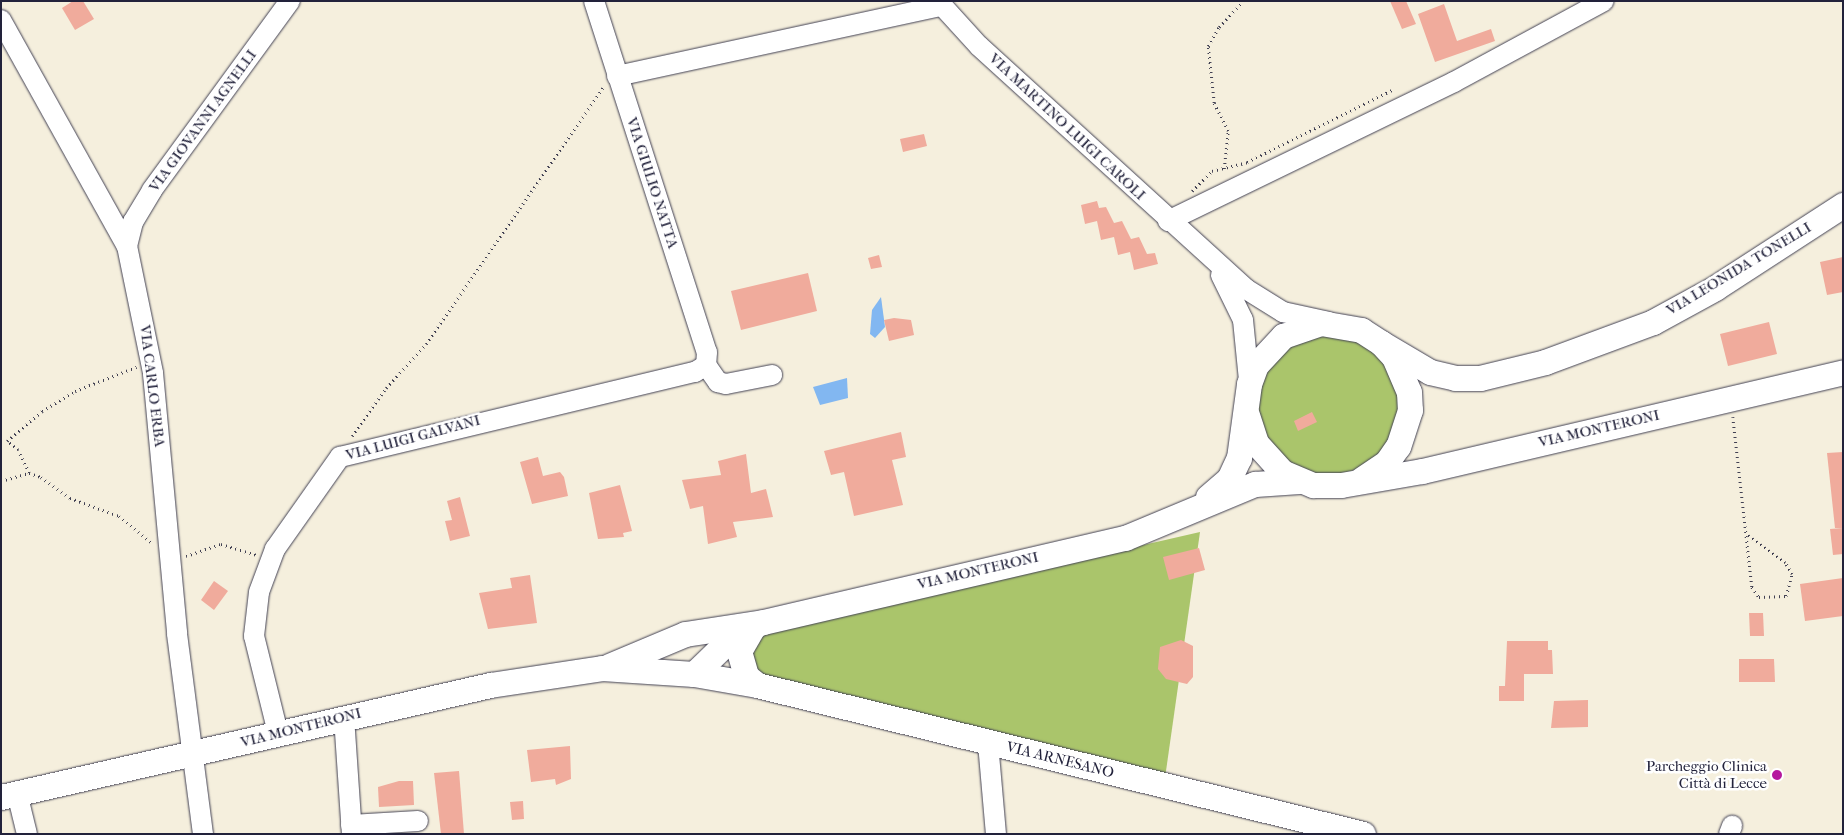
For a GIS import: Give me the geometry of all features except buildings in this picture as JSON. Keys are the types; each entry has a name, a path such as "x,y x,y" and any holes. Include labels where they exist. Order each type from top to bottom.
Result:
{"main road":[{"name":"VIA LEONIDA TONELLI","path":"1381,343 1430,372 1455,378 1480,378 1545,362 1653,322 1715,288 1843,205"},
{"name":"VIA MONTERONI","path":"1191,512 1236,467 1246,415 1249,384 1262,357 1283,336 1321,323 1341,324 1381,343 1403,373 1409,392 1408,420 1387,462 1355,482"},
{"name":"VIA MONTERONI","path":"602,668 665,640 707,630 758,624 1125,538 1191,512 1254,484 1299,481 1327,486 1422,471 1843,372"},
{"name":"VIA MONTERONI","path":"1246,415 1250,431 1267,459 1299,481"},
{"name":"VIA MONTERONI","path":"694,674 758,624"},
{"path":"757,685 743,671 739,651 758,624"},
{"path":"694,674 691,652 707,630"},
{"name":"VIA MONTERONI","path":"9,795 194,754 344,717 542,675 602,668 694,674 757,685"},
{"name":"VIA ARNESANO","path":"757,685 1363,834"}],"street":[{"name":"VIA GIOVANNI AGNELLI","path":"127,246 133,222 152,190 290,1"},
{"name":"VIA GIULIO NATTA","path":"594,1 707,352 706,365"},
{"path":"1168,221 1454,82 1604,1"},
{"path":"617,76 938,3"},
{"name":"VIA MARTINO LUIGI CAROLI","path":"938,3 1168,221 1263,302 1283,312 1341,324"},
{"name":"VIA CARLO ERBA","path":"1,20 127,246 151,354 169,557 203,834"},
{"name":"VIA MARTINO LUIGI CAROLI","path":"1199,248 1236,300 1248,339 1249,384"},
{"path":"706,365 718,382 726,384 772,375"},
{"name":"VIA LUIGI GALVANI","path":"278,733 254,636 258,592 270,560 340,457 695,372 706,365"},
{"path":"344,717 352,829 418,822"},
{"path":"988,743 996,834"},
{"path":"9,795 27,834"},
{"path":"1296,817 1323,834"}],"path":[{"path":"1224,169 1228,131 1214,103 1208,46 1219,26 1243,1"},
{"path":"340,457 386,388 426,344 603,87 617,76"},
{"path":"1187,212 1194,186 1203,176 1224,169 1392,90"},
{"path":"151,354 137,366 67,396 7,441 18,450 30,473 70,498 119,516 169,557 200,554 221,544 270,560"},
{"path":"1730,398 1752,587 1759,597 1786,596 1792,574 1785,563 1747,535"},
{"path":"1,481 30,473"}],"green space":[{"path":"1328,333 1342,334 1355,339 1367,345 1378,354 1387,365 1393,377 1398,390 1398,418 1393,431 1387,443 1378,454 1367,463 1355,469 1342,474 1328,475 1314,474 1301,469 1289,463 1278,454 1269,443 1263,431 1258,418 1257,404 1258,390 1263,377 1269,365 1278,354 1289,345 1301,339 1314,334"},
{"path":"1200,532 1165,778 759,679 746,650 751,640 768,631"}],"water":[{"path":"881,297 885,327 875,338 870,334 872,310"},
{"path":"847,378 848,398 820,405 813,387"}],"place":[{"name":"Parcheggio Clinica Città di Lecce","path":"1777,775"}]}
